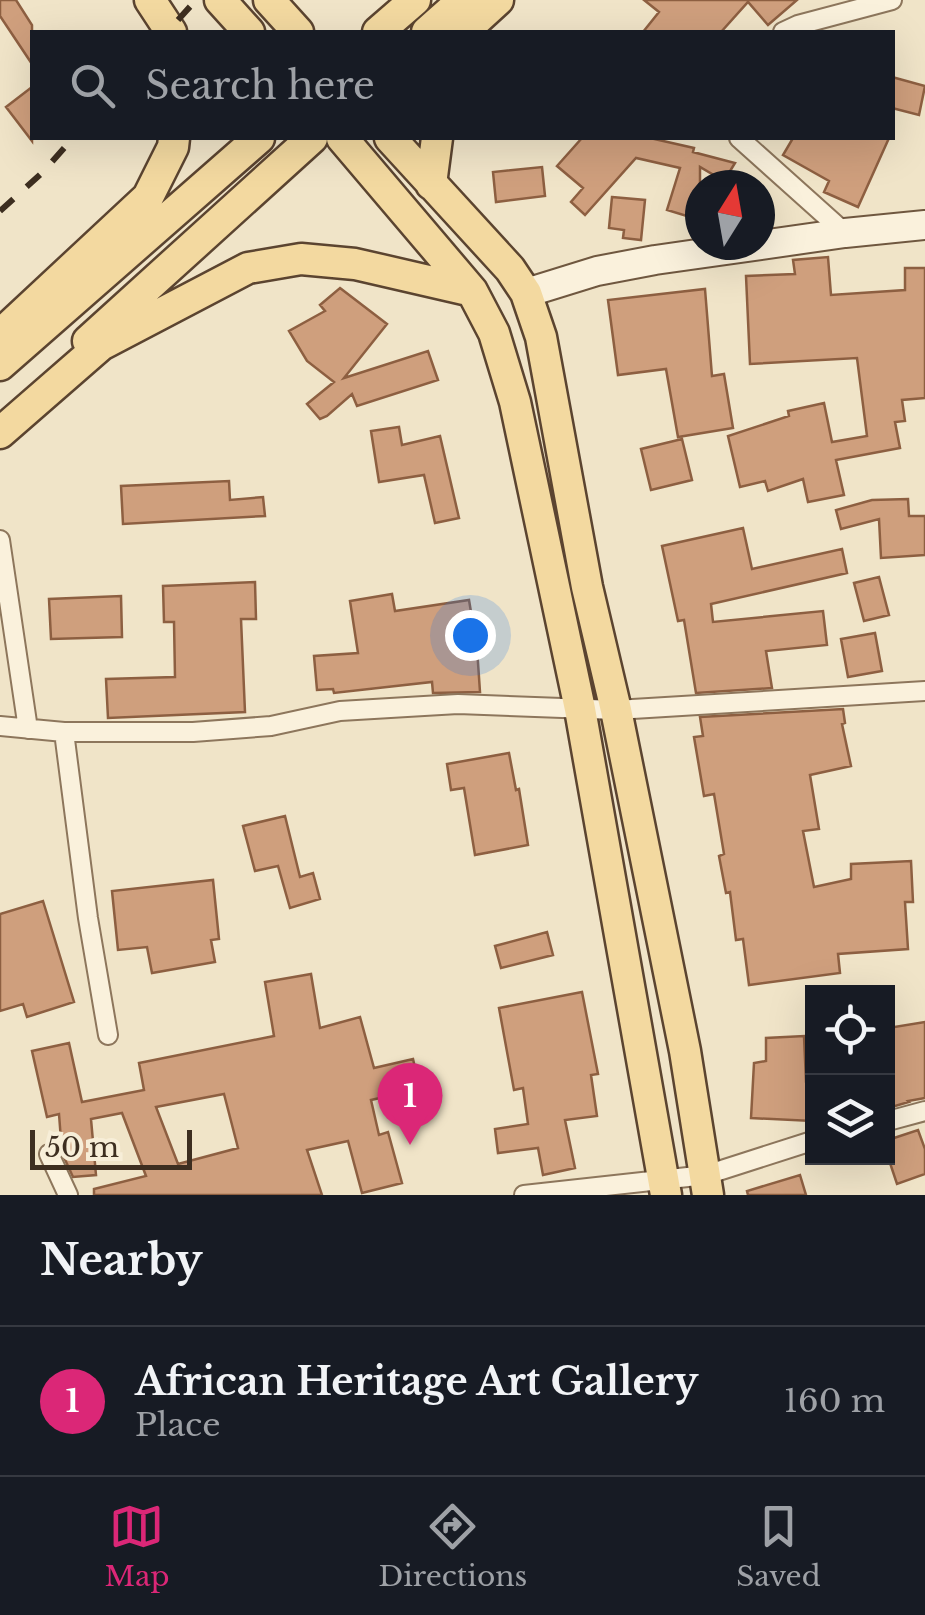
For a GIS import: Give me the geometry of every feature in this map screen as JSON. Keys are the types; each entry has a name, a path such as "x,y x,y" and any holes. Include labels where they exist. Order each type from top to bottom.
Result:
{"main road":[{"path":"150,0 170,30"},
{"path":"220,0 247,30"},
{"path":"270,0 296,30"},
{"path":"380,30 415,0"},
{"path":"429,30 463,0"},
{"path":"465,30 498,0"},
{"path":"0,335 148,197 174,140"},
{"path":"0,365 256,140"},
{"path":"0,420 310,140"},
{"path":"344,140 472,291 494,334 515,402 580,709 665,1188"},
{"path":"392,140 510,268 526,294 541,337 587,587 685,1051 707,1185"},
{"path":"431,184 437,140"},
{"path":"0,433 101,346 248,268 302,259 354,264 472,291"}],"street":[{"path":"787,30 892,0"},
{"path":"740,140 845,232"},
{"path":"526,294 597,271 845,232 925,225"},
{"path":"0,540 28,729"},
{"path":"0,726 64,732 193,732 271,726 340,710 458,704 616,710 925,691"},
{"path":"64,732 108,1035"},
{"path":"895,1118 925,1110"},
{"path":"524,1195 707,1185 805,1143"},
{"path":"49,1154 68,1195"}],"building":[{"path":"0,0 16,0 32,25 30,61 0,16"},
{"path":"644,0 797,0 768,25 748,2 723,30 645,30 659,12"},
{"path":"895,78 925,86 919,115 895,109"},
{"path":"30,89 30,138 6,107"},
{"path":"580,140 659,140 735,163 731,170 685,170 685,215 667,210 680,168 636,158 585,215 571,202 583,188 557,166"},
{"path":"792,140 888,140 858,207 824,192 829,181 783,155"},
{"path":"542,167 545,196 496,202 493,172"},
{"path":"612,197 645,200 641,240 623,238 624,230 609,228"},
{"path":"828,257 831,295 905,290 905,268 925,268 925,398 902,400 905,421 895,422 900,448 836,460 844,495 808,502 803,479 768,491 765,481 740,487 728,436 789,416 788,411 824,403 832,442 867,436 857,358 750,364 746,276 795,274 793,260"},
{"path":"340,288 387,324 344,378 428,351 438,380 357,406 352,394 320,419 307,404 334,382 307,361 289,331 325,311 320,305"},
{"path":"705,289 712,376 724,374 733,428 678,437 666,369 618,375 608,300"},
{"path":"399,427 402,445 440,436 459,518 435,523 424,475 379,482 371,431"},
{"path":"682,439 692,480 651,490 641,449"},
{"path":"229,481 230,500 263,497 265,516 123,524 121,486"},
{"path":"908,499 909,516 925,516 925,555 881,558 879,519 841,529 836,510 872,500"},
{"path":"743,528 752,569 842,549 847,573 711,604 713,622 823,611 827,645 766,651 772,688 696,693 684,620 678,621 662,546"},
{"path":"879,577 889,615 864,621 854,583"},
{"path":"255,582 256,619 241,619 245,712 108,718 106,679 175,677 174,622 164,622 163,586"},
{"path":"392,594 395,611 469,600 480,692 433,693 432,682 334,693 333,689 317,690 314,656 358,653 350,601"},
{"path":"121,596 122,637 51,639 49,599"},
{"path":"875,633 882,671 848,677 841,639"},
{"path":"843,709 842,724 851,766 810,775 819,829 803,831 814,887 851,879 851,864 911,861 913,902 905,902 908,949 838,954 840,973 749,985 743,939 736,940 730,892 726,893 719,856 724,854 714,794 704,796 694,737 703,736 700,717"},
{"path":"509,753 528,845 475,855 464,788 451,790 447,764"},
{"path":"285,816 300,877 313,873 320,899 290,908 278,866 255,871 243,826"},
{"path":"213,880 219,939 211,940 215,962 152,973 147,947 118,950 112,891"},
{"path":"43,901 74,1002 27,1017 23,1004 0,1011 0,914"},
{"path":"547,932 553,955 501,968 495,946"},
{"path":"311,974 320,1028 360,1017 374,1068 413,1059 420,1089 371,1100 379,1135 388,1132 402,1183 362,1193 348,1141 307,1150 322,1195 94,1195 94,1189 146,1176 122,1113 91,1119 96,1175 73,1177 62,1153 59,1114 47,1117 32,1051 69,1043 82,1102 144,1090 139,1063 274,1036 265,982","holes":["224,1094 238,1148 178,1164 156,1107"]},
{"path":"582,992 598,1074 591,1075 597,1116 565,1120 575,1168 543,1175 538,1148 498,1153 495,1129 528,1124 523,1088 514,1090 499,1008"},
{"path":"925,1022 925,1098 895,1106 895,1075 895,1027"},
{"path":"804,1036 805,1121 751,1118 754,1063 766,1061 766,1038"},
{"path":"918,1130 925,1149 925,1174 897,1184 891,1165 895,1165 895,1138"},
{"path":"800,1175 806,1195 748,1195 747,1191"}],"railway":[{"path":"178,20 196,0"},
{"path":"0,211 71,140"}],"place":[{"name":"African Heritage Art Gallery","path":"410,1145"}]}
